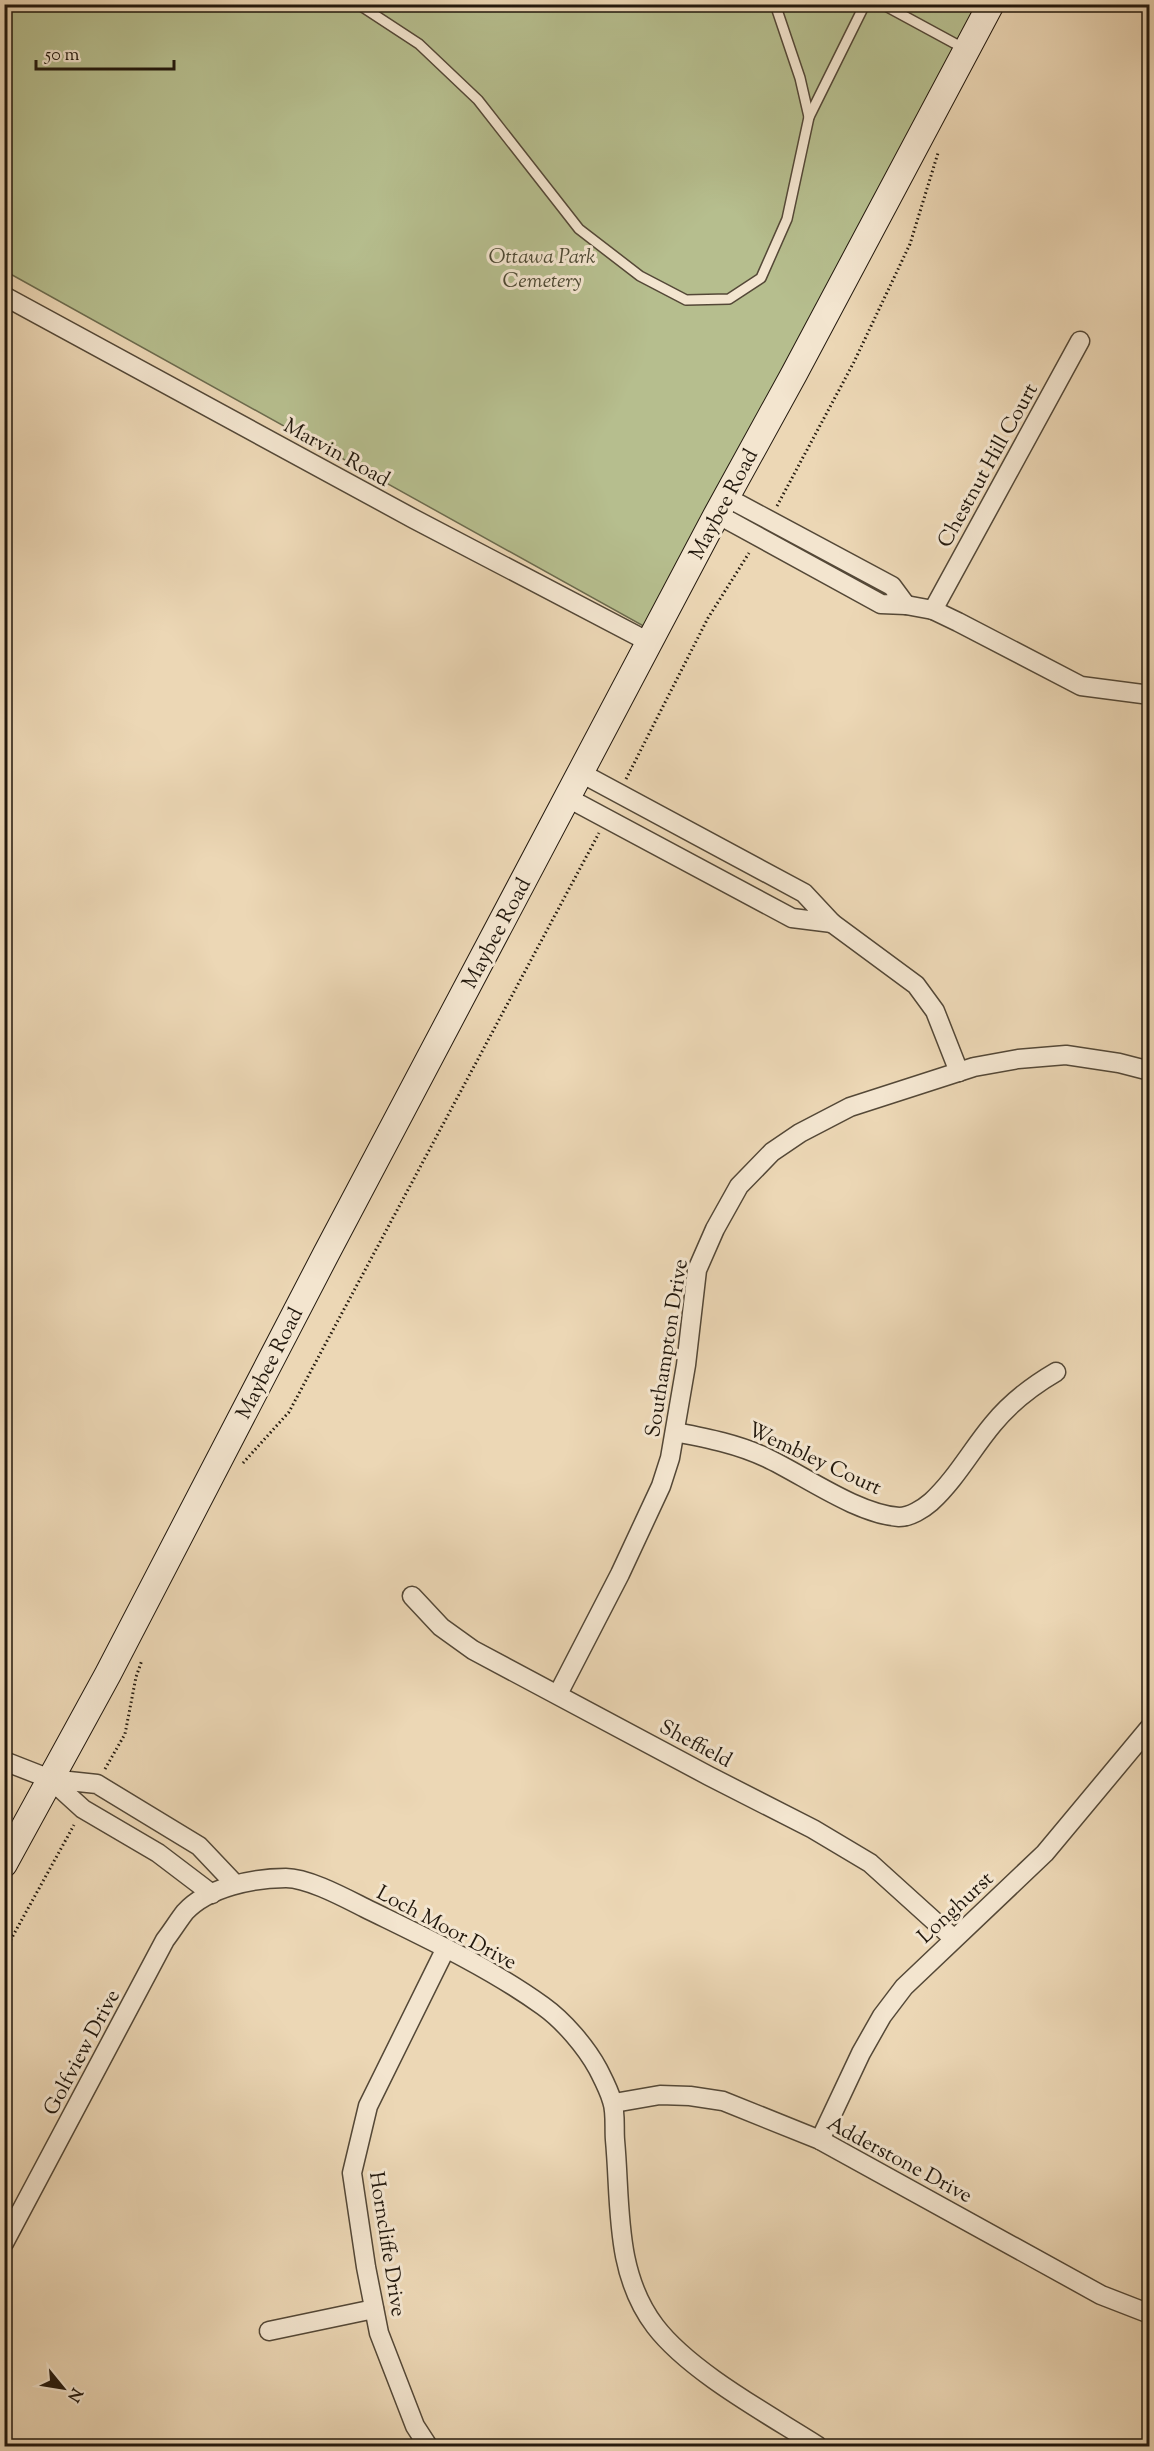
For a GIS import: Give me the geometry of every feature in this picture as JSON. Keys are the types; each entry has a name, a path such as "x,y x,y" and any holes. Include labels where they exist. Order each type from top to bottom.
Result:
{"main road":[{"name":"Maybee Road","path":"4,1864 108,1674 326,1254 649,642 991,4"}],"street":[{"name":"Marvin Road","path":"4,296 414,519 649,642"},
{"name":"Chestnut Hill Court","path":"933,610 1080,341"},
{"path":"722,505 769,520 892,586 906,605"},
{"path":"722,505 759,537 881,604 906,605 933,610 1081,686 1149,695"},
{"path":"821,571 830,553"},
{"path":"580,774 804,893 832,923 916,984 935,1011 959,1072"},
{"path":"568,798 792,918 832,923"},
{"path":"711,874 723,850"},
{"name":"Southampton Drive","path":"558,1694 662,1486 675,1432 686,1365 697,1270 715,1229 739,1186 772,1152 800,1133 850,1107 959,1072 1018,1059 1066,1055 1119,1063 1149,1071"},
{"name":"Wembley Court","path":"675,1432 706,1438 765,1457 840,1496 880,1513 902,1517 924,1509 939,1495 972,1455 993,1424 1027,1390 1056,1372"},
{"name":"Sheffield","path":"412,1596 441,1627 473,1650 813,1829 870,1863 953,1938"},
{"name":"Longhurst","path":"820,2140 882,2016 904,1987 1045,1853 1149,1727"},
{"path":"4,1761 50,1779 97,1784 173,1828 199,1846 235,1884"},
{"path":"50,1779 82,1809 158,1853 212,1894"},
{"path":"158,1853 173,1828"},
{"name":"Loch Moor Drive","path":"212,1894 235,1884 289,1878 327,1890 497,1977 545,2007 575,2038 597,2067 614,2103"},
{"name":"Golfview Drive","path":"4,2243 165,1940 186,1911 212,1894"},
{"name":"Horncliffe Drive","path":"428,2446 415,2426 379,2333 366,2267 352,2173 368,2106 445,1950"},
{"name":"Adderstone Drive","path":"614,2103 660,2095 690,2096 723,2101 820,2140 1101,2295 1149,2314"},
{"path":"614,2103 618,2205 622,2241 628,2274 640,2303 656,2327 682,2354 710,2376 818,2446"},
{"path":"269,2331 374,2309"}],"lane":[{"path":"358,4 419,44 478,99 579,229 640,276 686,300 729,299 761,278 787,219 809,117 865,4"},
{"path":"775,4 800,78 809,117"},
{"path":"882,4 967,50"}],"path":[{"path":"769,520 854,363 910,244 939,149"},
{"path":"618,794 708,618 759,537"},
{"path":"238,1469 289,1412 607,818"},
{"path":"97,1784 125,1734 136,1677 143,1657"},
{"path":"4,1952 82,1809"}],"green space":[{"name":"Ottawa Park Cemetery","path":"5,5 981,5 647,628 5,271"}]}
